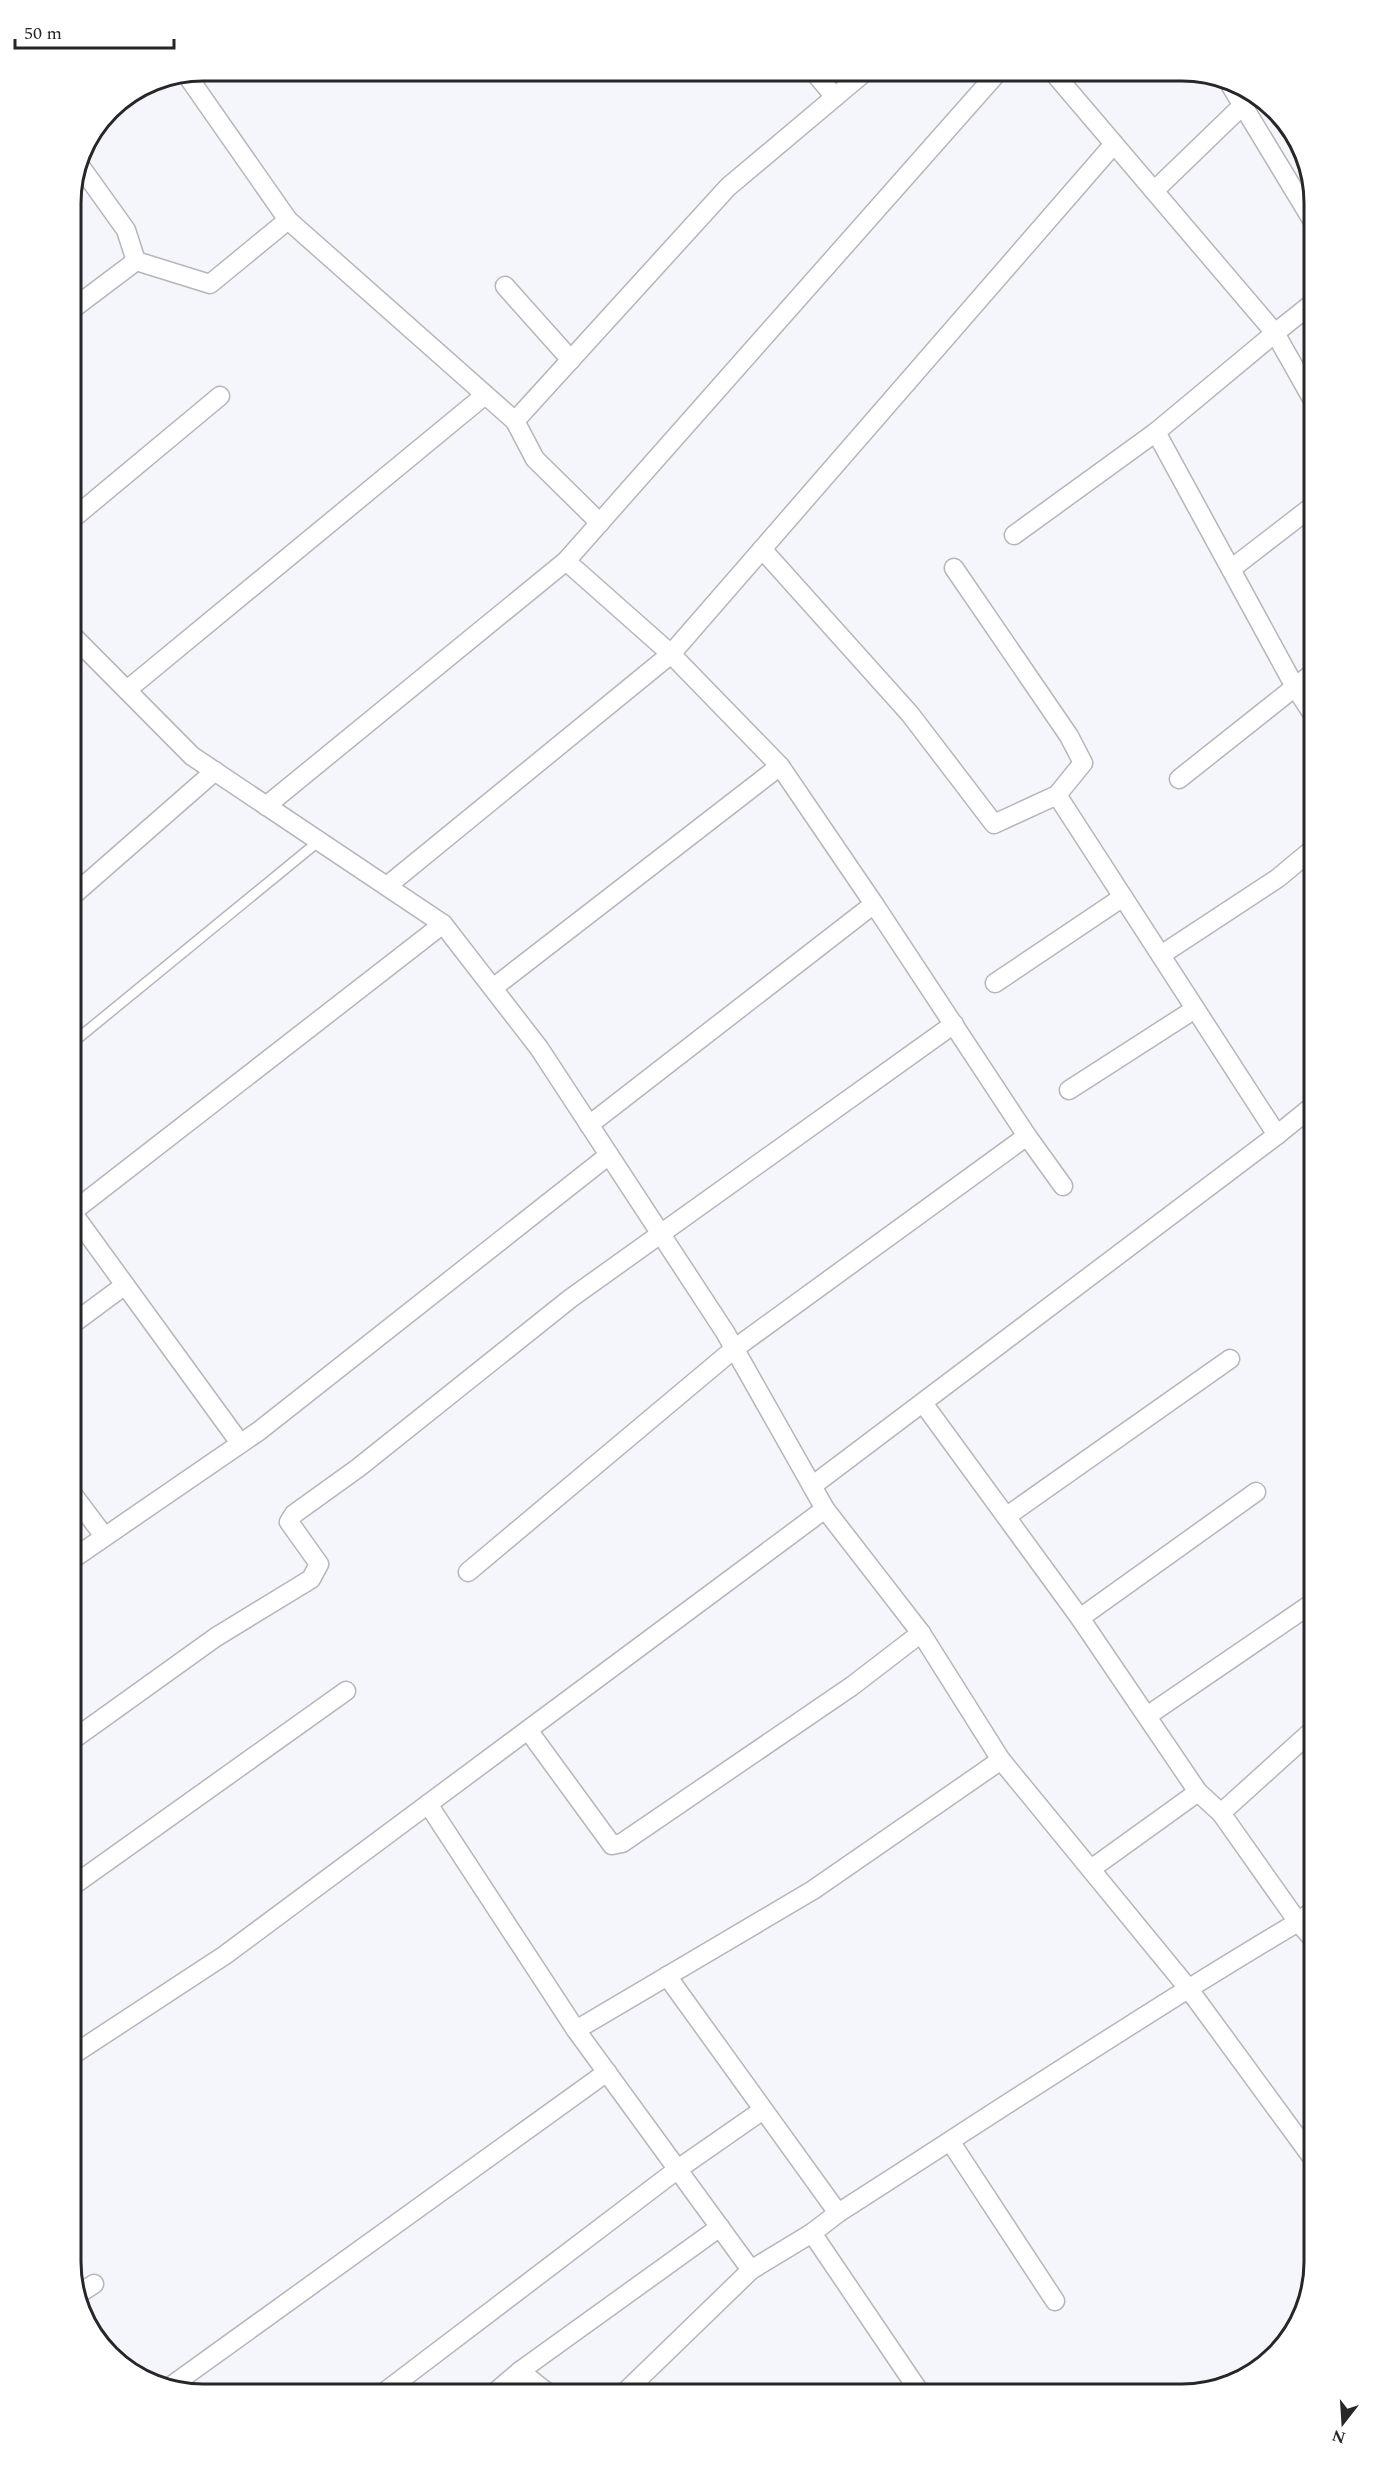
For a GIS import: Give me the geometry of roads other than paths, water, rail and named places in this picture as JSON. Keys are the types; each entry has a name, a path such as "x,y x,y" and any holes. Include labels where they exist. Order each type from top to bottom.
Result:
{"street":[{"path":"821,81 835,97"},
{"path":"515,421 728,187 854,81"},
{"path":"266,806 566,561 990,81"},
{"path":"1060,81 1275,333 1304,384"},
{"path":"191,82 288,220 515,421 536,459 600,523"},
{"path":"1154,191 1246,99"},
{"path":"1246,99 1304,205"},
{"path":"387,886 671,654 1114,144"},
{"path":"85,173 126,230 136,261"},
{"path":"136,261 210,284 288,220"},
{"path":"81,302 136,261"},
{"path":"505,286 570,360"},
{"path":"1014,535 1156,432 1304,310"},
{"path":"127,690 485,395"},
{"path":"81,512 220,396"},
{"path":"1156,432 1304,701"},
{"path":"1231,569 1304,513"},
{"path":"762,549 910,714 994,824 1058,795 1083,763 1069,736 954,568"},
{"path":"566,561 671,654 780,766 1063,1186"},
{"path":"81,644 192,756 443,924 539,1048 734,1349 825,1509 921,1633 1001,1760 1304,2132"},
{"path":"1179,779 1304,680"},
{"path":"493,988 780,766"},
{"path":"81,888 215,771"},
{"path":"1058,795 1277,1136"},
{"path":"1161,955 1278,878 1304,856"},
{"path":"995,983 1124,897"},
{"path":"589,1125 874,904"},
{"path":"81,1204 443,924"},
{"path":"1069,1090 1195,1009"},
{"path":"81,1733 216,1637 311,1579 319,1564 289,1522 294,1514 358,1468 571,1298 954,1024"},
{"path":"812,1486 1304,1116"},
{"path":"468,1572 734,1349 1028,1136"},
{"path":"81,1553 240,1443 609,1155"},
{"path":"81,1226 240,1443"},
{"path":"81,1317 124,1285"},
{"path":"1007,1516 1230,1359"},
{"path":"923,1403 1080,1618 1198,1792 1221,1813 1304,1929"},
{"path":"1080,1618 1256,1492"},
{"path":"81,1505 104,1536"},
{"path":"81,2049 225,1955 825,1509"},
{"path":"1147,1716 1304,1609"},
{"path":"528,1730 612,1845 622,1843 852,1686 921,1633"},
{"path":"81,1879 346,1691"},
{"path":"1221,1813 1304,1738"},
{"path":"576,2030 813,1890 1001,1760"},
{"path":"1091,1869 1198,1792"},
{"path":"428,1804 576,2030 751,2270"},
{"path":"633,2384 751,2270 812,2233 838,2213 1188,1988 1304,1918"},
{"path":"667,1976 838,2213"},
{"path":"177,2382 607,2072"},
{"path":"395,2384 678,2169 763,2110"},
{"path":"950,2142 1055,2301"},
{"path":"505,2384 720,2227"},
{"path":"812,2233 914,2384"},
{"path":"84,2290 94,2284"},
{"path":"520,2371 536,2384"}],"lane":[{"path":"81,1036 319,841"}]}
